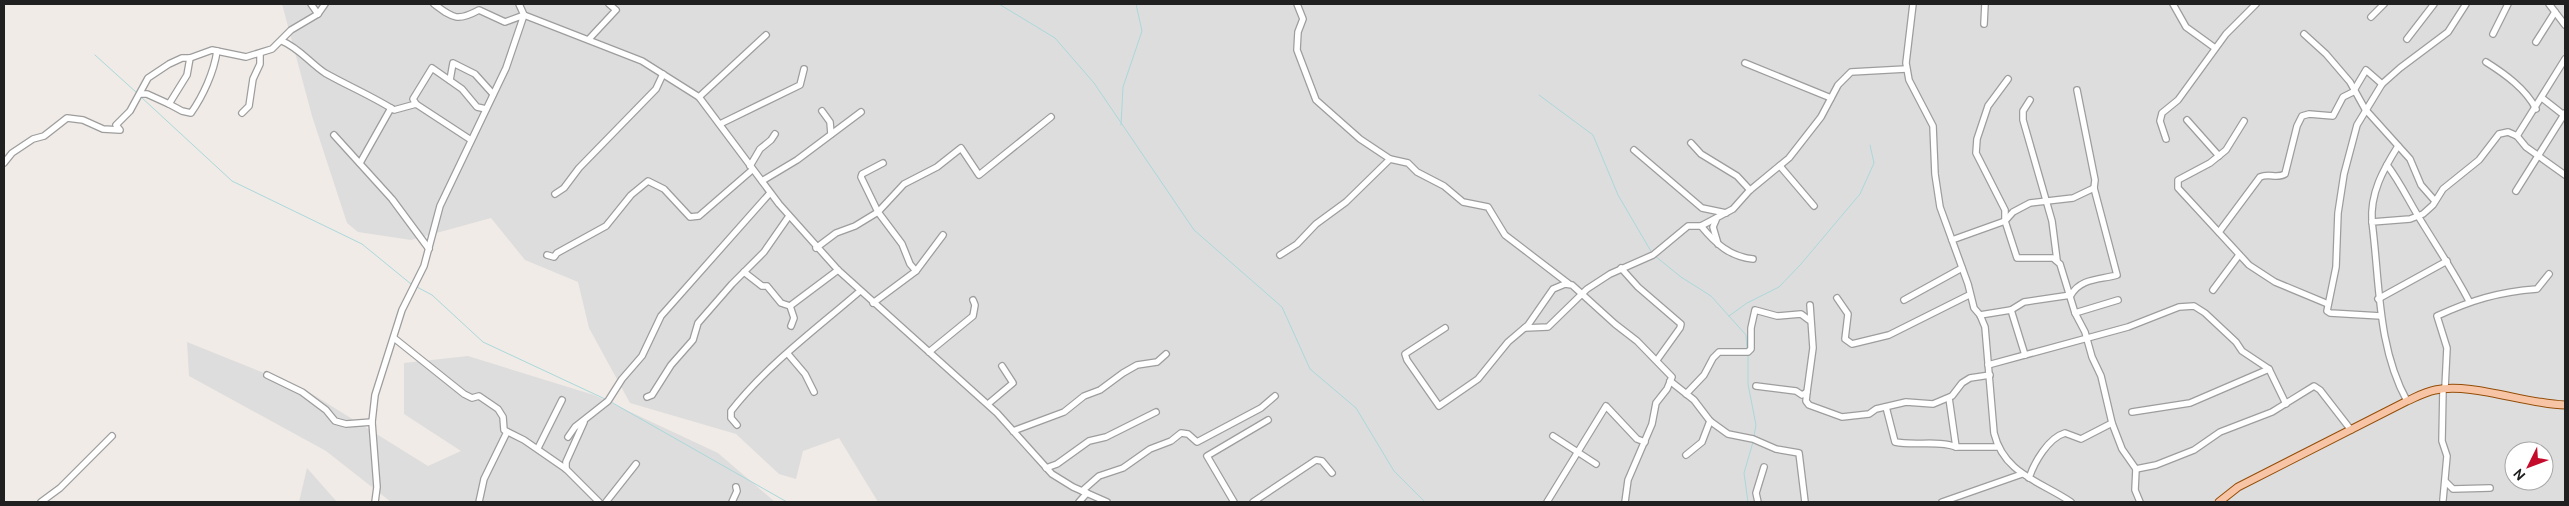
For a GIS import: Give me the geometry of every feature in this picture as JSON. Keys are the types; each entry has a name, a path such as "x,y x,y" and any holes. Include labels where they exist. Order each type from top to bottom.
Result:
{"main road":[{"path":"2220,502 2238,487 2428,392 2444,388 2473,390 2539,404 2565,405"}],"street":[{"path":"311,4 318,14"},
{"path":"4,163 12,153 33,139 44,136 67,118 83,120 103,129 120,130 116,125 127,115 152,75 182,58 190,58 212,50 246,57 272,50 291,30 318,14 325,4"},
{"path":"434,4 452,17 463,19 479,10 505,22 524,15 642,61 699,97 770,192 816,248 838,270 988,404 1046,468 1066,484 1107,502"},
{"path":"374,502 377,487 372,422 375,395 402,310 424,266 440,206 506,68 524,15 519,4"},
{"path":"589,39 616,10 609,4"},
{"path":"1297,4 1303,20 1298,32 1297,50 1316,100 1360,139 1390,159 1408,163 1417,172 1444,186 1463,202 1488,207 1505,234 1582,294 1670,373 1670,381 1656,403 1654,419 1628,480 1625,502"},
{"path":"1913,4 1906,69 1909,80 1933,126 1937,191 1969,296 1985,327 1994,433 1997,447 2004,457 2022,474 2072,502"},
{"path":"1984,24 1985,4"},
{"path":"2173,4 2186,27 2215,48"},
{"path":"2166,139 2160,121 2162,113 2178,100 2215,48 2256,4"},
{"path":"2372,17 2384,4"},
{"path":"2407,39 2434,4"},
{"path":"2381,316 2330,314 2327,311 2336,267 2338,213 2351,143 2365,109 2382,84 2448,32 2466,4"},
{"path":"2493,34 2508,4"},
{"path":"2550,4 2565,25"},
{"path":"2536,42 2556,12"},
{"path":"2304,34 2332,61 2350,82 2365,109 2410,160 2421,184 2435,201"},
{"path":"699,97 766,35"},
{"path":"282,41 293,45 308,61 321,70 394,110 416,104"},
{"path":"141,94 191,113 198,103 215,66 217,51"},
{"path":"242,113 249,106 253,79 260,64 260,54"},
{"path":"169,104 187,75 190,58"},
{"path":"2517,136 2536,109 2565,59"},
{"path":"2486,62 2531,99 2536,109"},
{"path":"450,80 453,63 475,74 493,94"},
{"path":"1745,63 1831,98"},
{"path":"471,140 416,104 413,99 432,68 450,80 477,107 486,109"},
{"path":"720,124 800,85 804,69"},
{"path":"1525,328 1548,327 1582,294 1621,268 1654,255 1688,226 1701,226 1716,220 1737,206 1750,190 1780,166 1798,148 1838,85 1853,71 1906,69"},
{"path":"2219,232 2260,177 2269,175 2279,177 2285,174 2297,126 2302,116 2309,114 2333,116 2343,97 2354,92 2366,70 2382,84"},
{"path":"555,194 564,188 579,168 656,89 663,74"},
{"path":"2008,80 1988,106 1977,139 1976,153 2005,210 2005,221 2017,258 2057,260"},
{"path":"1980,315 2011,310 2024,302 2071,295 2076,287 2088,280 2117,275 2094,188 2095,180 2077,90"},
{"path":"2516,191 2537,155 2565,114 2542,98"},
{"path":"2030,100 2023,111 2023,120 2052,221 2057,260 2071,295 2075,313 2104,385 2112,423 2122,449 2136,469 2135,493 2140,502"},
{"path":"360,163 391,108"},
{"path":"822,111 830,122 832,134"},
{"path":"762,181 797,160 861,112"},
{"path":"816,248 836,233 855,226 878,212 904,184 937,167 961,148 980,175 1051,117"},
{"path":"2187,120 2218,156"},
{"path":"2244,121 2226,150 2178,180 2178,188 2249,265 2275,282 2328,304"},
{"path":"2372,222 2418,216 2435,201 2443,189 2479,160 2499,134 2508,132 2517,136 2537,155 2565,175"},
{"path":"547,255 554,257 557,253 606,226 631,195 648,181 664,189 690,217 699,216 751,168 760,149 771,140 774,134"},
{"path":"334,135 392,199 429,250"},
{"path":"1692,143 1701,154 1737,176 1750,190"},
{"path":"2398,146 2375,190 2371,211 2381,316 2396,382 2407,401"},
{"path":"1634,150 1702,208 1726,213"},
{"path":"1280,255 1297,244 1316,224 1346,202 1390,159"},
{"path":"884,164 862,174 861,177 878,212 902,244 910,264 916,271"},
{"path":"2387,164 2398,179 2469,301"},
{"path":"1780,166 1814,206"},
{"path":"1952,240 2005,221 2013,212 2030,203 2073,198 2094,188"},
{"path":"568,437 575,427 584,422 608,401 622,379 642,356 661,316 770,192"},
{"path":"647,397 652,395 671,366 693,340 698,323 764,252 790,216"},
{"path":"1716,220 1713,227 1718,244"},
{"path":"1701,226 1718,244 1733,255 1753,259"},
{"path":"874,303 916,271 944,235"},
{"path":"2213,290 2239,255"},
{"path":"2378,299 2447,261"},
{"path":"1621,268 1638,287 1680,324 1680,328 1657,360"},
{"path":"1904,300 1962,268"},
{"path":"790,306 838,270"},
{"path":"744,272 762,286 767,286 781,303 790,306"},
{"path":"2443,500 2447,456 2442,441 2447,348 2437,316 2469,301 2494,294 2537,289 2549,274"},
{"path":"1444,328 1405,354 1407,360 1439,406 1478,379 1508,342 1525,328 1553,290 1569,284"},
{"path":"737,425 731,418 731,412 774,363 788,354 860,291"},
{"path":"1837,298 1848,314 1845,340 1852,344 1889,335 1969,296"},
{"path":"929,352 973,316 975,305 973,300"},
{"path":"2075,313 2118,300"},
{"path":"1810,305 1814,348 1806,401 1809,405 1838,416 1869,414 1906,402 1933,404 1950,398 1962,383 1970,378 1990,375"},
{"path":"790,306 794,318 791,326"},
{"path":"1988,365 2128,327 2179,307 2194,306 2205,312 2236,342 2242,351 2269,370 2286,404"},
{"path":"1686,394 1704,375 1713,358 1720,352 1748,352 1751,349 1751,328 1755,310 1777,316 1801,314 1810,320"},
{"path":"2011,310 2025,354"},
{"path":"394,338 458,390 472,398 479,396 498,409 503,417 502,427 507,432 538,448 566,469 599,502"},
{"path":"788,354 805,374 814,392"},
{"path":"1013,431 1066,411 1084,396 1100,390 1137,365 1157,362 1166,354"},
{"path":"988,404 1013,384 1002,366"},
{"path":"2132,412 2190,403 2269,370"},
{"path":"267,375 302,392 326,410 335,421 346,424 372,422"},
{"path":"1670,381 1686,394 1710,421 1728,434 1753,439 1776,449 1799,453 1805,502"},
{"path":"1756,386 1796,391 1802,395 1807,392"},
{"path":"2136,469 2156,465 2194,450 2220,432 2286,404 2314,386 2320,390 2351,430"},
{"path":"1079,502 1098,476 1123,468 1150,449 1171,441 1181,432 1188,434 1197,442 1261,408 1275,396"},
{"path":"1950,398 1956,447"},
{"path":"538,448 562,400"},
{"path":"1547,502 1555,485 1606,406 1636,439 1645,442"},
{"path":"1886,407 1894,442 1916,445 1950,445 1956,447 1997,447"},
{"path":"1046,468 1057,464 1089,441 1106,437 1156,412"},
{"path":"1234,502 1206,456 1268,420"},
{"path":"1686,455 1702,442 1710,421"},
{"path":"566,469 566,462 584,422"},
{"path":"2029,478 2043,452 2056,437 2065,433 2081,439 2112,423"},
{"path":"479,502 484,479 507,432"},
{"path":"41,502 60,488 112,436"},
{"path":"1553,436 1596,464"},
{"path":"1253,502 1316,460 1322,461 1332,473"},
{"path":"606,502 636,464"},
{"path":"1758,502 1756,493 1764,467"},
{"path":"1942,502 2022,474"},
{"path":"2446,482 2452,489 2490,488"},
{"path":"732,502 737,491 736,488"}],"shaded area":[{"path":"282,4 2565,4 2565,502 878,502 839,438 803,451 796,479 779,474 736,434 630,403 589,328 578,282 525,260 491,218 411,240 358,232 347,223 312,116"},
{"path":"187,342 304,389 428,466 461,451 404,414 404,363 468,356 594,395 718,453 775,502 391,502 326,451 189,376"},
{"path":"307,468 337,502 299,502"}],"waterway":[{"path":"999,4 1055,38 1094,83 1194,230 1282,307 1310,369 1356,408 1394,471 1425,502"},
{"path":"1121,125 1123,87 1142,31 1136,4"},
{"path":"95,55 137,93"},
{"path":"1539,95 1593,135 1618,195 1652,253"},
{"path":"141,97 232,181 362,244 411,284"},
{"path":"1729,316 1747,303 1779,287 1860,194 1874,163 1870,145"},
{"path":"1655,256 1681,277 1711,296 1746,335 1747,349"},
{"path":"417,287 432,295 483,342 605,399"},
{"path":"1748,353 1748,384 1756,425 1754,436"},
{"path":"611,402 787,502"},
{"path":"1748,502 1744,473 1753,442"}]}
